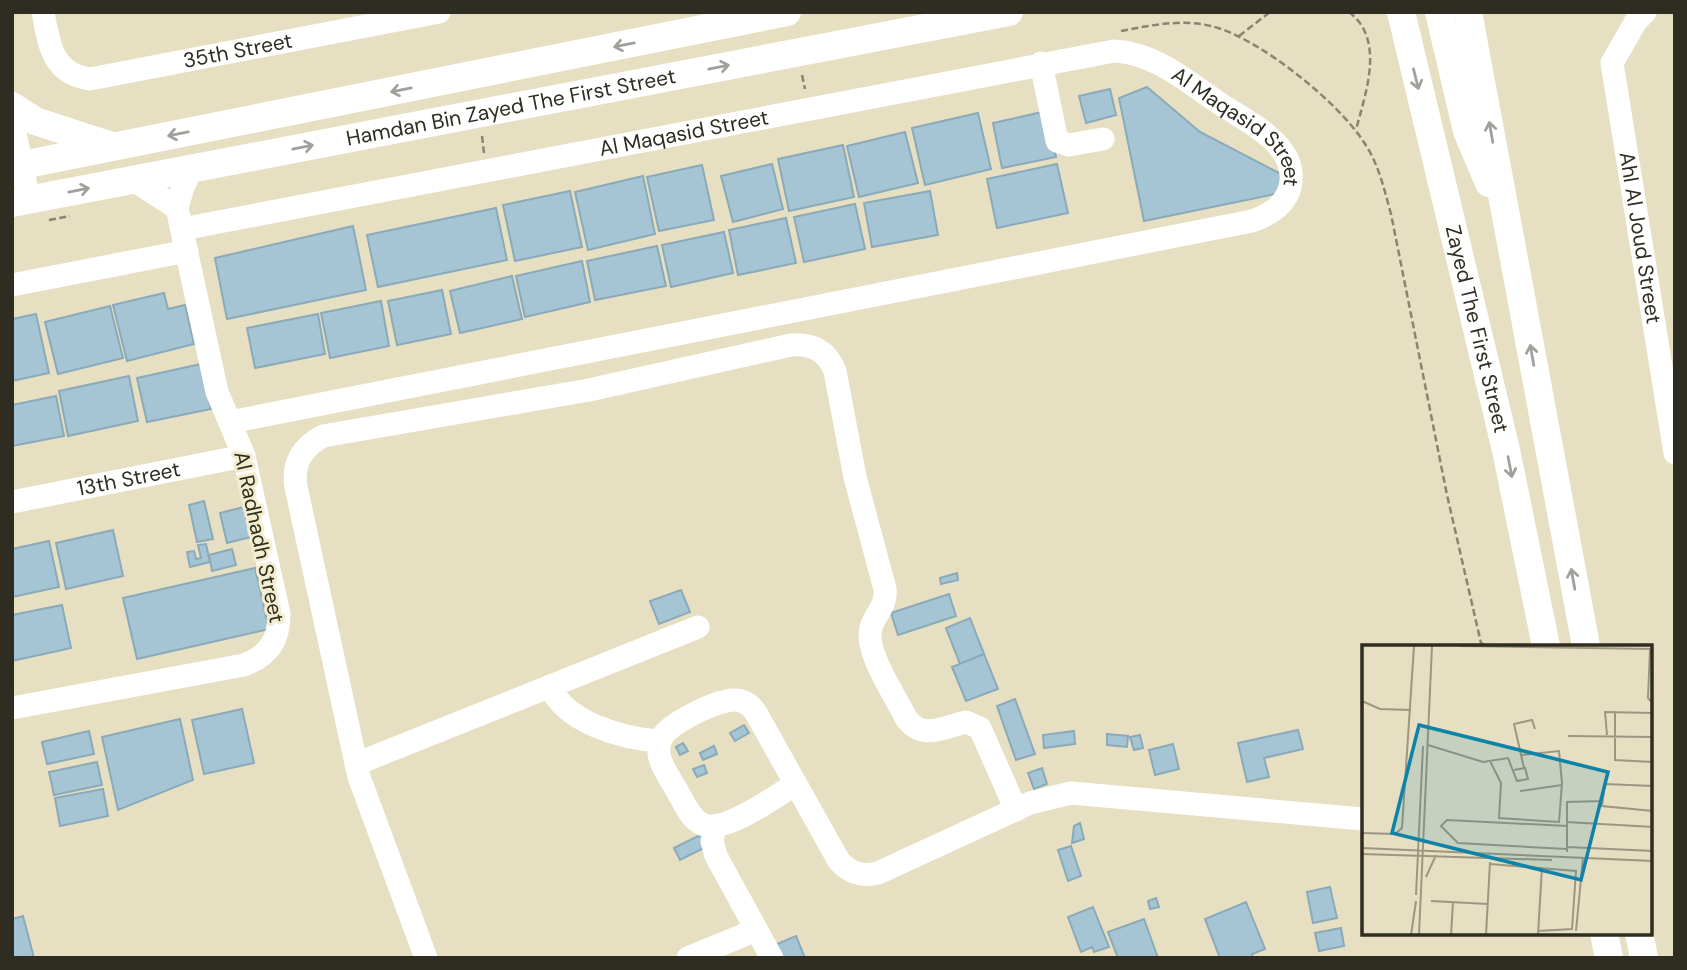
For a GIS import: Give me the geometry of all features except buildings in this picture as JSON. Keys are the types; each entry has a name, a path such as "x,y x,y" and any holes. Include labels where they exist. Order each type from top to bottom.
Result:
{"main road":[{"name":"Hamdan Bin Zayed The First Street","path":"20,201 1009,12"},
{"path":"1378,12 1407,44"},
{"name":"Zayed The First Street","path":"1401,12 1506,450 1546,645"},
{"path":"1439,12 1467,131 1507,220"},
{"name":"Zayed The First Street","path":"1468,12 1586,645"},
{"path":"1476,52 1482,12"},
{"name":"Hamdan Bin Zayed The First Street","path":"17,166 782,13"},
{"path":"12,106 35,121 115,146"},
{"path":"1604,935 1609,958"},
{"path":"1639,935 1644,958"}],"street":[{"name":"35th Street","path":"43,12 50,48 61,67 70,74 90,79 351,20 439,12"},
{"name":"Ahl Al Joud Street","path":"1645,12 1636,21 1612,63 1675,453"},
{"name":"Al Maqasid Street","path":"12,285 182,229 1114,51 1132,52 1158,62 1272,139 1290,164 1292,179 1288,195 1279,207 1252,221 230,422"},
{"path":"1041,63 1057,141 1069,145 1103,139"},
{"path":"12,118 20,201"},
{"path":"182,229 183,187 192,168"},
{"path":"132,180 182,229"},
{"name":"Al Radhadh Street","path":"12,708 244,665 261,658 273,646 279,631 279,614 244,456 217,392 182,229"},
{"path":"426,958 363,790 295,479 297,463 306,447 323,436 589,390 800,344 823,352 835,371 855,477 885,589 885,602 871,628 872,651 906,718 914,727 933,732 966,722 980,729 1016,810"},
{"name":"13th Street","path":"12,502 244,456"},
{"path":"356,764 698,627"},
{"path":"550,686 561,704 598,727 626,737 660,741"},
{"path":"796,784 730,823 708,827 694,818 660,761 660,741 672,725 706,709 727,701 745,702 756,713 796,784 839,861 850,871 864,875 878,873 1049,797 1085,792 1362,819"},
{"path":"715,827 712,841 716,856 772,958"},
{"path":"688,958 756,930"},
{"path":"1651,935 1658,958"}],"path":[{"path":"1239,36 1270,12"},
{"path":"1349,12 1364,31 1370,54 1368,79 1356,130"}]}
